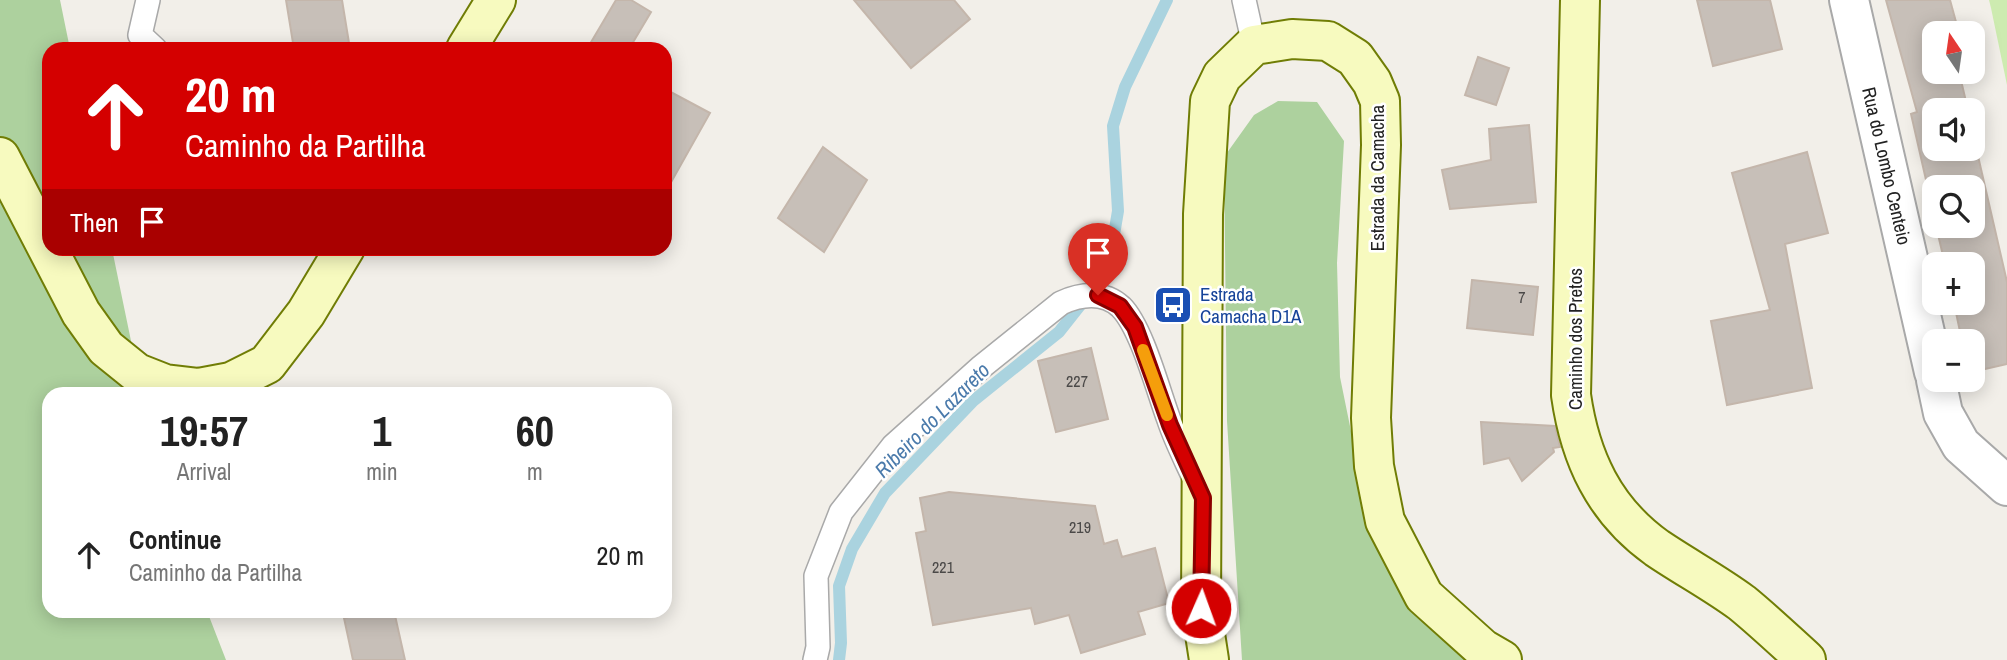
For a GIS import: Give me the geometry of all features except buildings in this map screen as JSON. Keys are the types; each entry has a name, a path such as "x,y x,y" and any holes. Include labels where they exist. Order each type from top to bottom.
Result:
{"main road":[{"path":"470,42 496,0"},
{"name":"Caminho dos Pretos","path":"1580,0 1571,395 1576,427 1585,457 1605,493 1634,529 1656,547 1742,603 1806,660"},
{"name":"Estrada da Camacha","path":"1254,45 1292,39 1328,41 1355,58 1372,82 1380,101 1381,145 1371,418 1374,466 1385,522 1424,596 1483,649 1502,660"},
{"path":"1209,660 1201,608 1203,214 1207,128 1210,101 1222,76 1254,45"},
{"path":"0,157 42,225"},
{"path":"56,256 81,313 106,348 137,373 165,384 190,387"},
{"path":"204,387 231,382 267,364 306,313 340,256"}],"street":[{"name":"Rua do Lombo Centeio","path":"1849,0 1924,329"},
{"path":"1939,392 1943,413 1961,445 2007,486"}],"lane":[{"path":"148,0 140,35 148,42"},
{"path":"1244,0 1254,45"},
{"path":"815,660 818,647 816,576 841,512 893,446 980,368 1061,303 1074,296 1098,295 1120,306 1135,327 1170,425 1203,498"}],"green space":[{"path":"0,0 60,0 69,42 42,42 42,256 113,256 141,387 42,387 42,618 210,618 226,660 0,660"},
{"path":"1989,0 2007,0 2007,85 1991,8"},
{"path":"1278,101 1317,102 1344,141 1337,263 1340,377 1366,505 1420,619 1473,660 1242,660 1227,421 1224,157 1254,115"}],"waterway":[{"name":"Ribeiro do Lazareto","path":"839,660 839,586 852,549 885,493 973,401 1059,332 1108,270 1118,211 1113,126 1125,87 1167,0"}],"slow traffic":[{"path":"1143,350 1167,415"}],"place":[{"name":"Estrada Camacha D1A","path":"1173,305"}],"route":[{"path":"1098,295 1120,306 1135,327 1170,425 1203,498 1201,608"}]}
